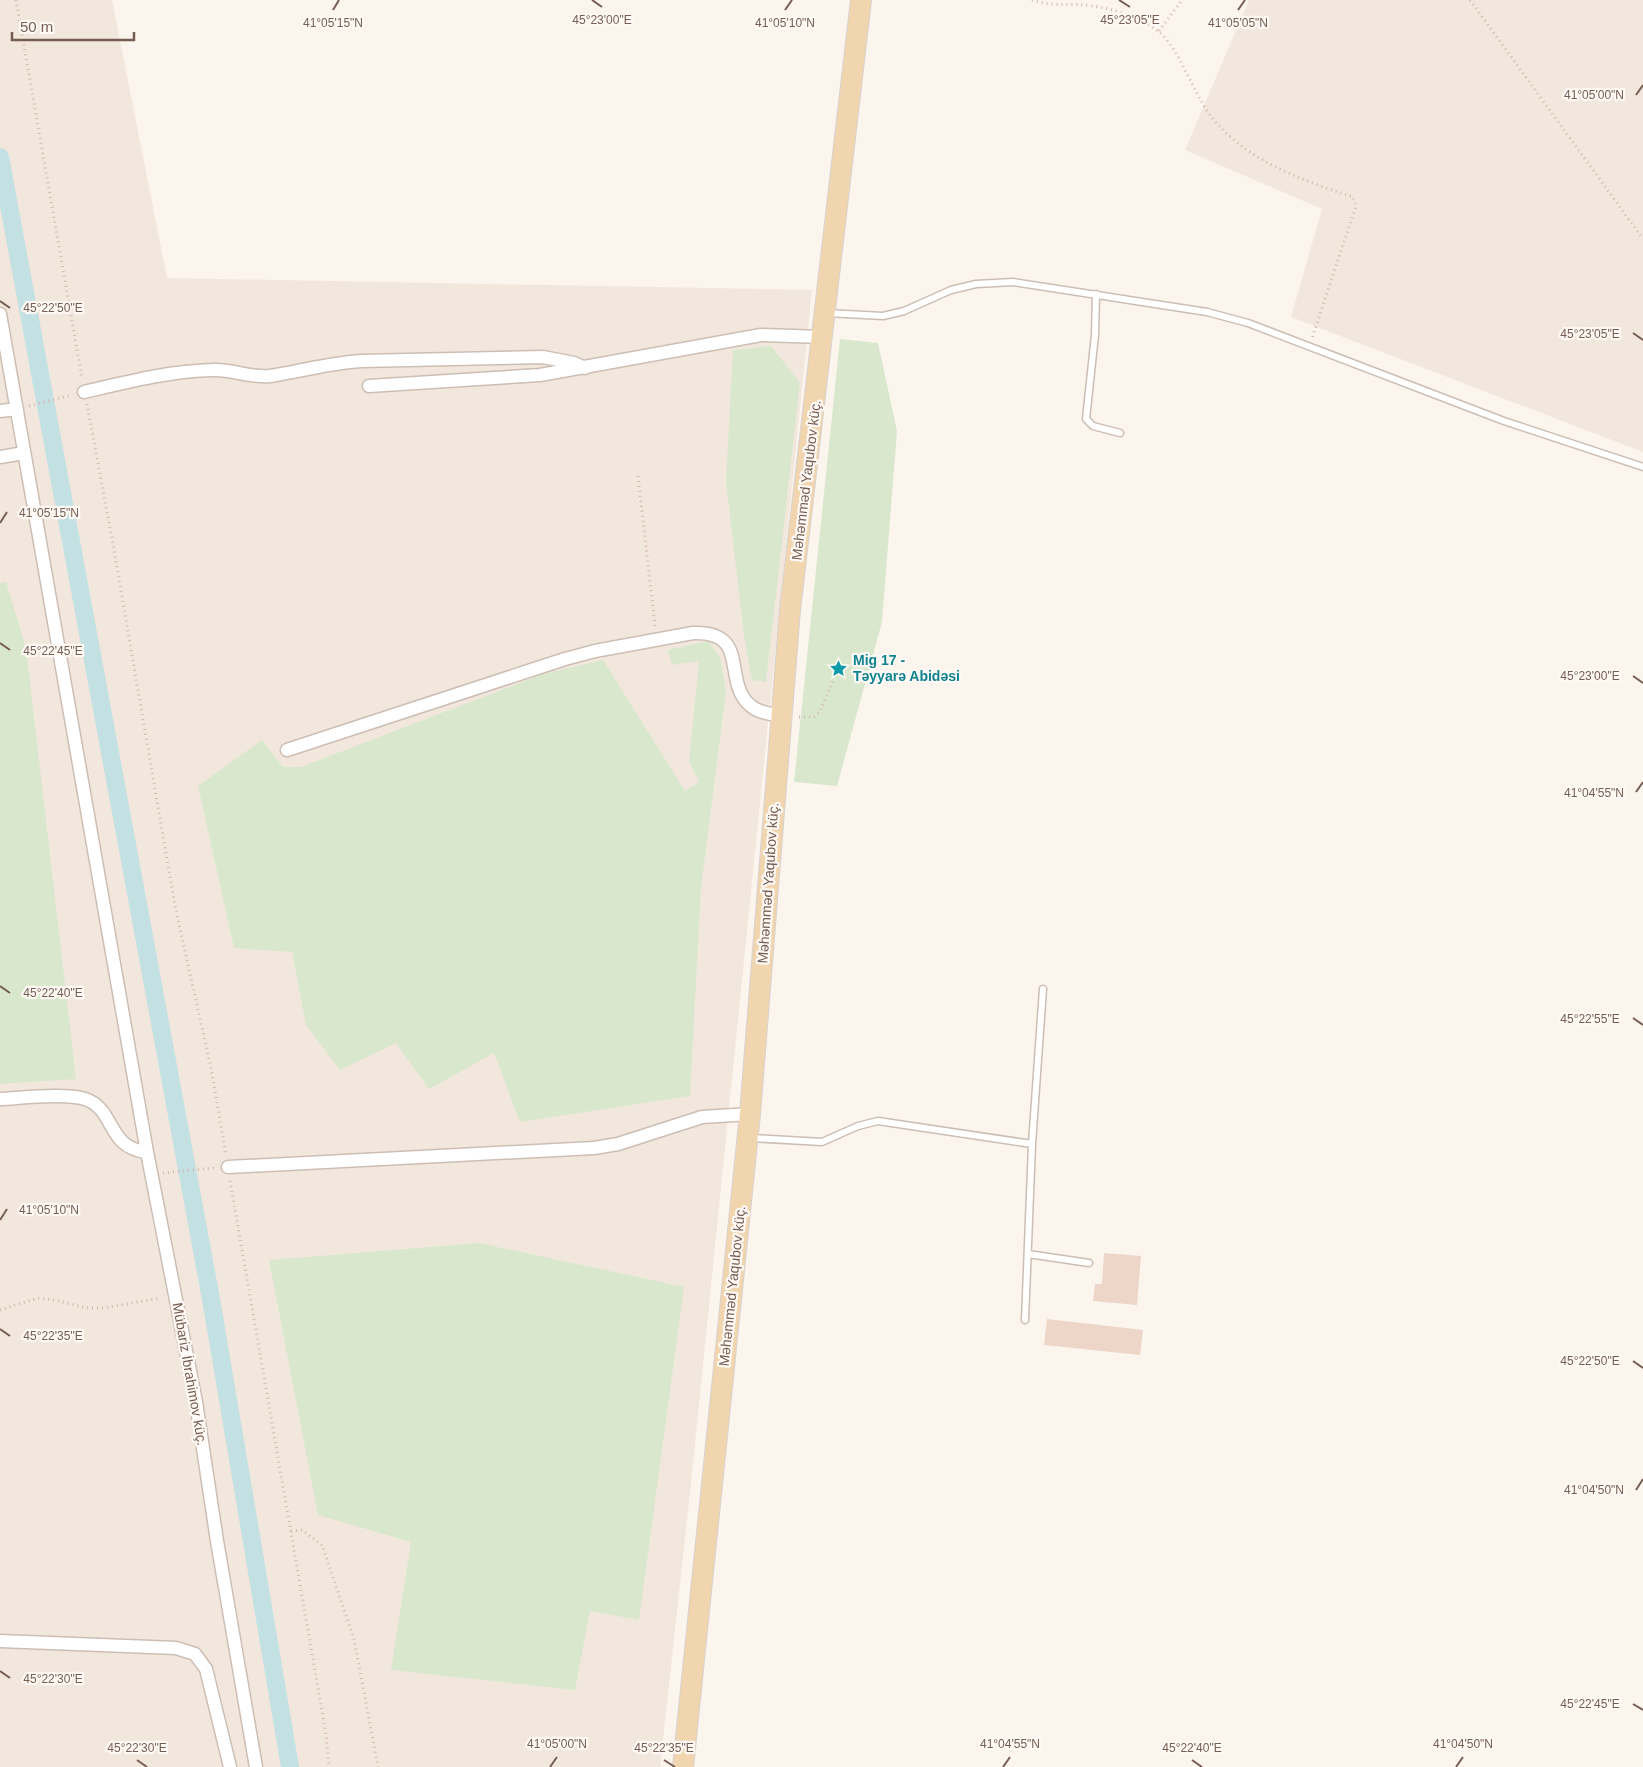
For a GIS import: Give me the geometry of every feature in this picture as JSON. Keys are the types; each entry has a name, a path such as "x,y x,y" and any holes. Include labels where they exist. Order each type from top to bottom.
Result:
{"main road":[{"name":"Məhəmməd Yaqubov küç.","path":"683,1767 750,1114 780,716 790,610 861,0"}],"street":[{"name":"Mübariz İbrahimov küç.","path":"0,314 146,1152 176,1295 256,1767"},
{"path":"370,386 540,375 761,335 823,337"},
{"path":"84,392 191,370 217,370 250,376 269,376 332,363 361,361 543,357 574,363 584,368"},
{"path":"0,411 17,409"},
{"path":"0,456 24,453"},
{"path":"287,750 595,650 693,633 709,632 720,637 728,645 742,695 751,706 766,714 780,716"},
{"path":"0,1099 85,1099 98,1106 121,1141 132,1150 146,1152"},
{"path":"228,1167 594,1148 618,1144 702,1117 750,1114"},
{"path":"0,1641 176,1648 195,1654 206,1669 230,1767"}],"lane":[{"path":"826,313 883,316 904,311 951,290 976,284 1012,282 1207,312 1248,323 1504,421 1643,467"},
{"path":"1096,294 1095,335 1086,418 1093,426 1120,433"},
{"path":"1025,1320 1032,1144 1043,990"},
{"path":"747,1138 822,1142 858,1126 878,1121 1032,1144"},
{"path":"1028,1254 1089,1263"}],"path":[{"path":"16,0 84,392 113,544 175,906 211,1068 326,1734 329,1767"},
{"path":"1032,0 1049,6 1091,5 1107,9 1159,31 1168,43 1208,113 1231,139 1270,164 1306,182 1353,197 1356,206 1309,346"},
{"path":"1159,31 1182,0"},
{"path":"1470,0 1643,238"},
{"path":"17,409 84,392"},
{"path":"638,476 657,640"},
{"path":"780,716 814,718 819,713 833,681"},
{"path":"150,1174 228,1167"},
{"path":"0,1310 38,1298 55,1300 86,1308 103,1308 176,1295"},
{"path":"291,1531 302,1530 322,1545 354,1639 378,1767"}],"shaded area":[{"path":"0,0 112,0 167,278 812,290 691,1483 660,1767 0,1767"},
{"path":"1249,0 1643,0 1643,452 1291,317 1322,209 1185,150"}],"green space":[{"path":"840,339 878,343 897,431 882,622 837,786 794,782"},
{"path":"771,346 800,383 766,682 752,680 744,636 726,481 733,350"},
{"path":"6,582 26,648 76,1079 0,1084 0,583"},
{"path":"708,641 720,657 726,691 701,888 690,1096 520,1122 494,1053 429,1089 396,1043 340,1070 306,1025 292,952 234,948 198,786 262,740 283,767 301,767 543,674 603,660 685,791 699,782 689,761 699,661 672,665 668,650"},
{"path":"479,1243 684,1287 639,1620 590,1611 575,1690 391,1670 411,1542 318,1515 269,1260"}],"building":[{"path":"1104,1253 1141,1256 1137,1305 1093,1301 1095,1284 1102,1284"},
{"path":"1047,1319 1143,1330 1140,1355 1044,1345"}],"waterway":[{"path":"0,157 211,1299 290,1767"}],"place":[{"name":"Mig 17 - Təyyarə Abidəsi","path":"839,668"}]}
